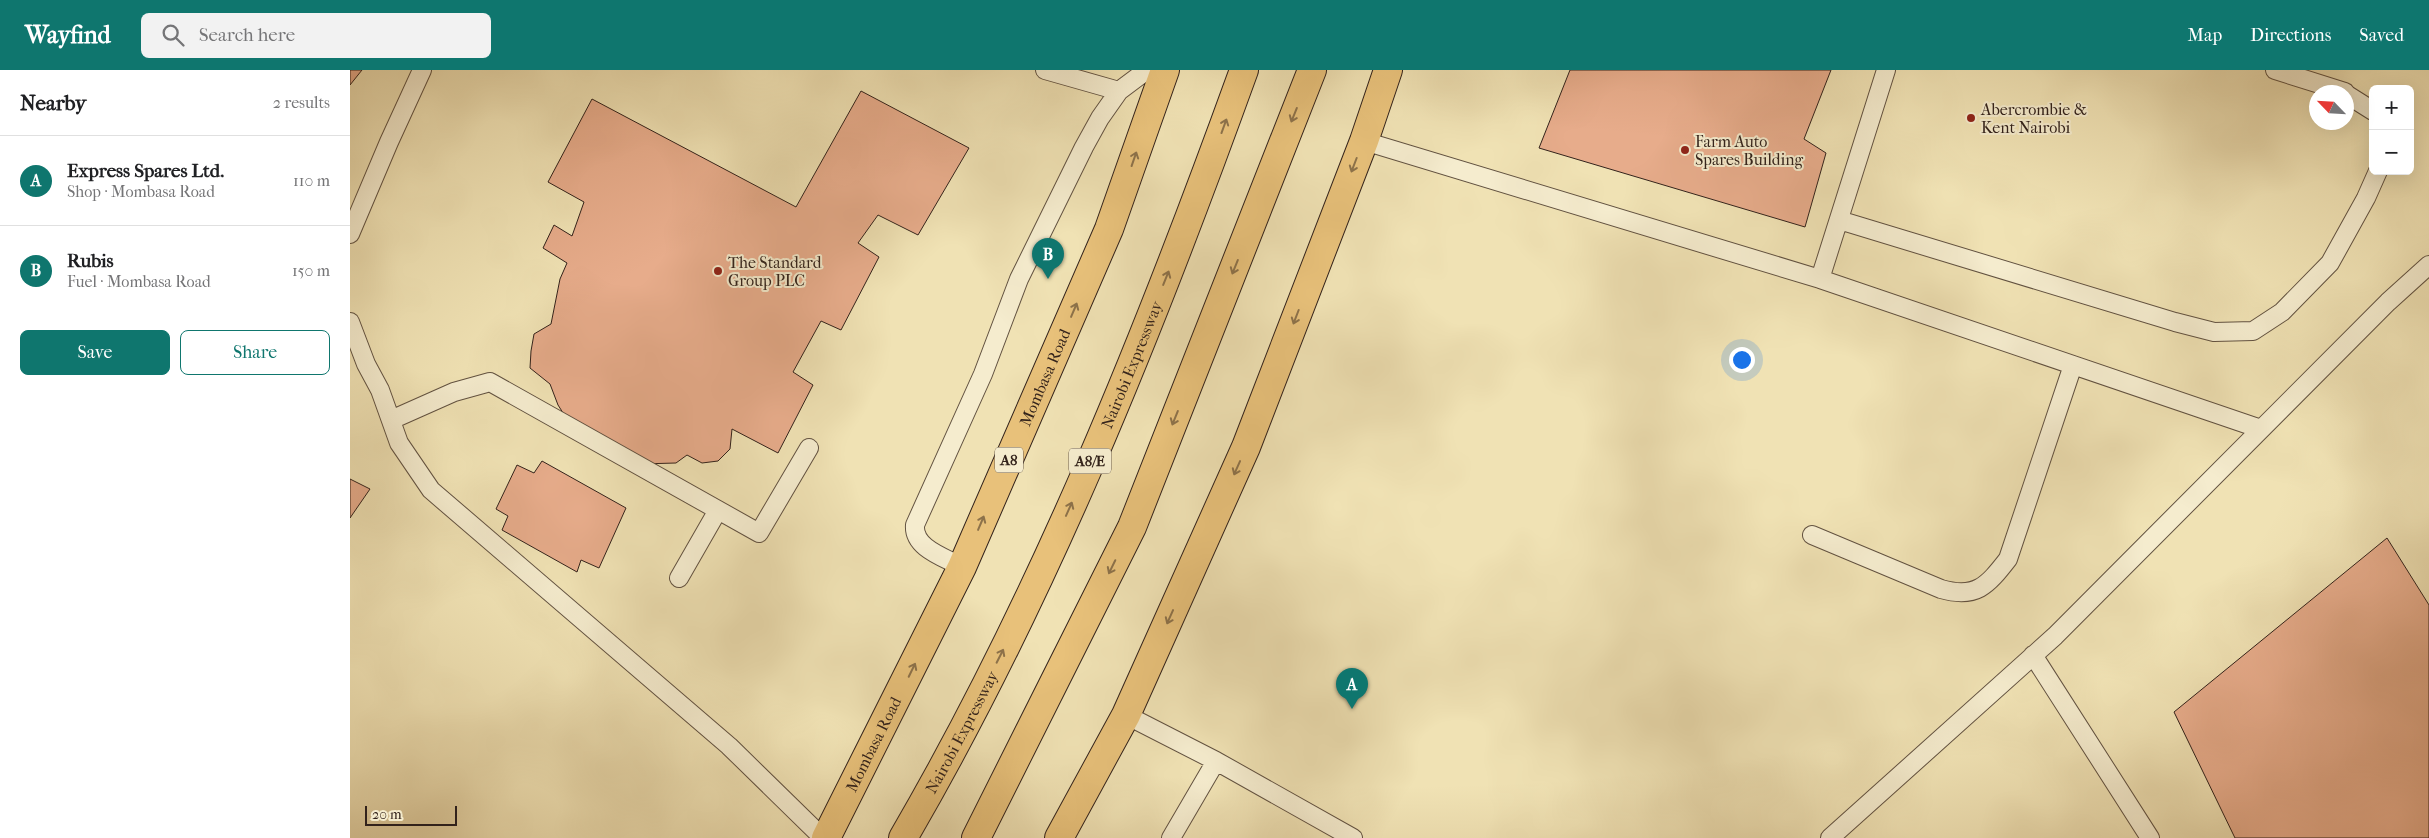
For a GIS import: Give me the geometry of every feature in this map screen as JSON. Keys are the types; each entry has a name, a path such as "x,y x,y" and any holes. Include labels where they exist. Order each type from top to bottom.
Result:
{"highway":[{"name":"Mombasa Road","path":"825,838 962,568 1109,229 1165,70"},
{"name":"Nairobi Expressway","path":"903,838 928,795 1014,629 1092,458 1189,222 1244,70"},
{"path":"976,838 1132,526 1312,70"},
{"path":"1059,838 1126,715 1246,447 1364,141 1388,70"}],"lane":[{"path":"350,234 388,142 422,70"},
{"path":"1045,70 1118,91"},
{"path":"962,568 920,543 914,535 915,525 972,400 1019,279 1096,125 1118,91 1147,70"},
{"path":"1820,279 1886,70"},
{"path":"2275,70 2321,85"},
{"path":"2354,98 2369,108"},
{"path":"1364,141 1820,279 2261,429"},
{"path":"1839,220 2175,322 2214,332 2253,331 2282,312 2330,263 2366,198 2376,175"},
{"path":"1830,838 2033,655 2388,302 2429,265"},
{"path":"350,322 366,364 380,390 399,443 431,490 728,746 825,838"},
{"path":"1812,535 1940,589 1959,594 1976,590 1993,578 2008,559 2073,365"},
{"path":"391,420 454,392 490,382 759,533 809,448"},
{"path":"680,578 718,510"},
{"path":"2033,655 2150,838"},
{"path":"1126,715 1216,760 1352,838"},
{"path":"1172,838 1216,760"}],"building":[{"path":"350,70 362,70 350,85"},
{"name":"Farm Auto Spares Building","path":"1570,70 1831,70 1804,139 1826,153 1805,227 1539,148"},
{"name":"The Standard Group PLC","path":"861,91 969,148 918,235 878,215 858,243 879,257 841,330 821,321 793,372 813,385 778,453 732,429 730,449 718,461 702,463 687,455 676,463 640,464 572,427 558,405 550,384 530,368 531,351 534,334 551,324 560,279 567,263 543,248 554,225 572,236 584,202 548,182 592,99 796,207"},
{"path":"542,461 626,508 599,568 581,560 577,572 502,530 508,516 496,509 517,465 534,473"},
{"path":"350,479 370,489 350,518"},
{"path":"2387,538 2429,605 2429,838 2235,838 2174,712"}],"place":[{"name":"Abercrombie & Kent Nairobi","path":"1971,118"},
{"name":"Farm Auto Spares Building","path":"1685,150"},
{"name":"The Standard Group PLC","path":"718,271"},
{"name":"Rubis","path":"1048,279"},
{"name":"Express Spares Ltd.","path":"1352,709"}]}
